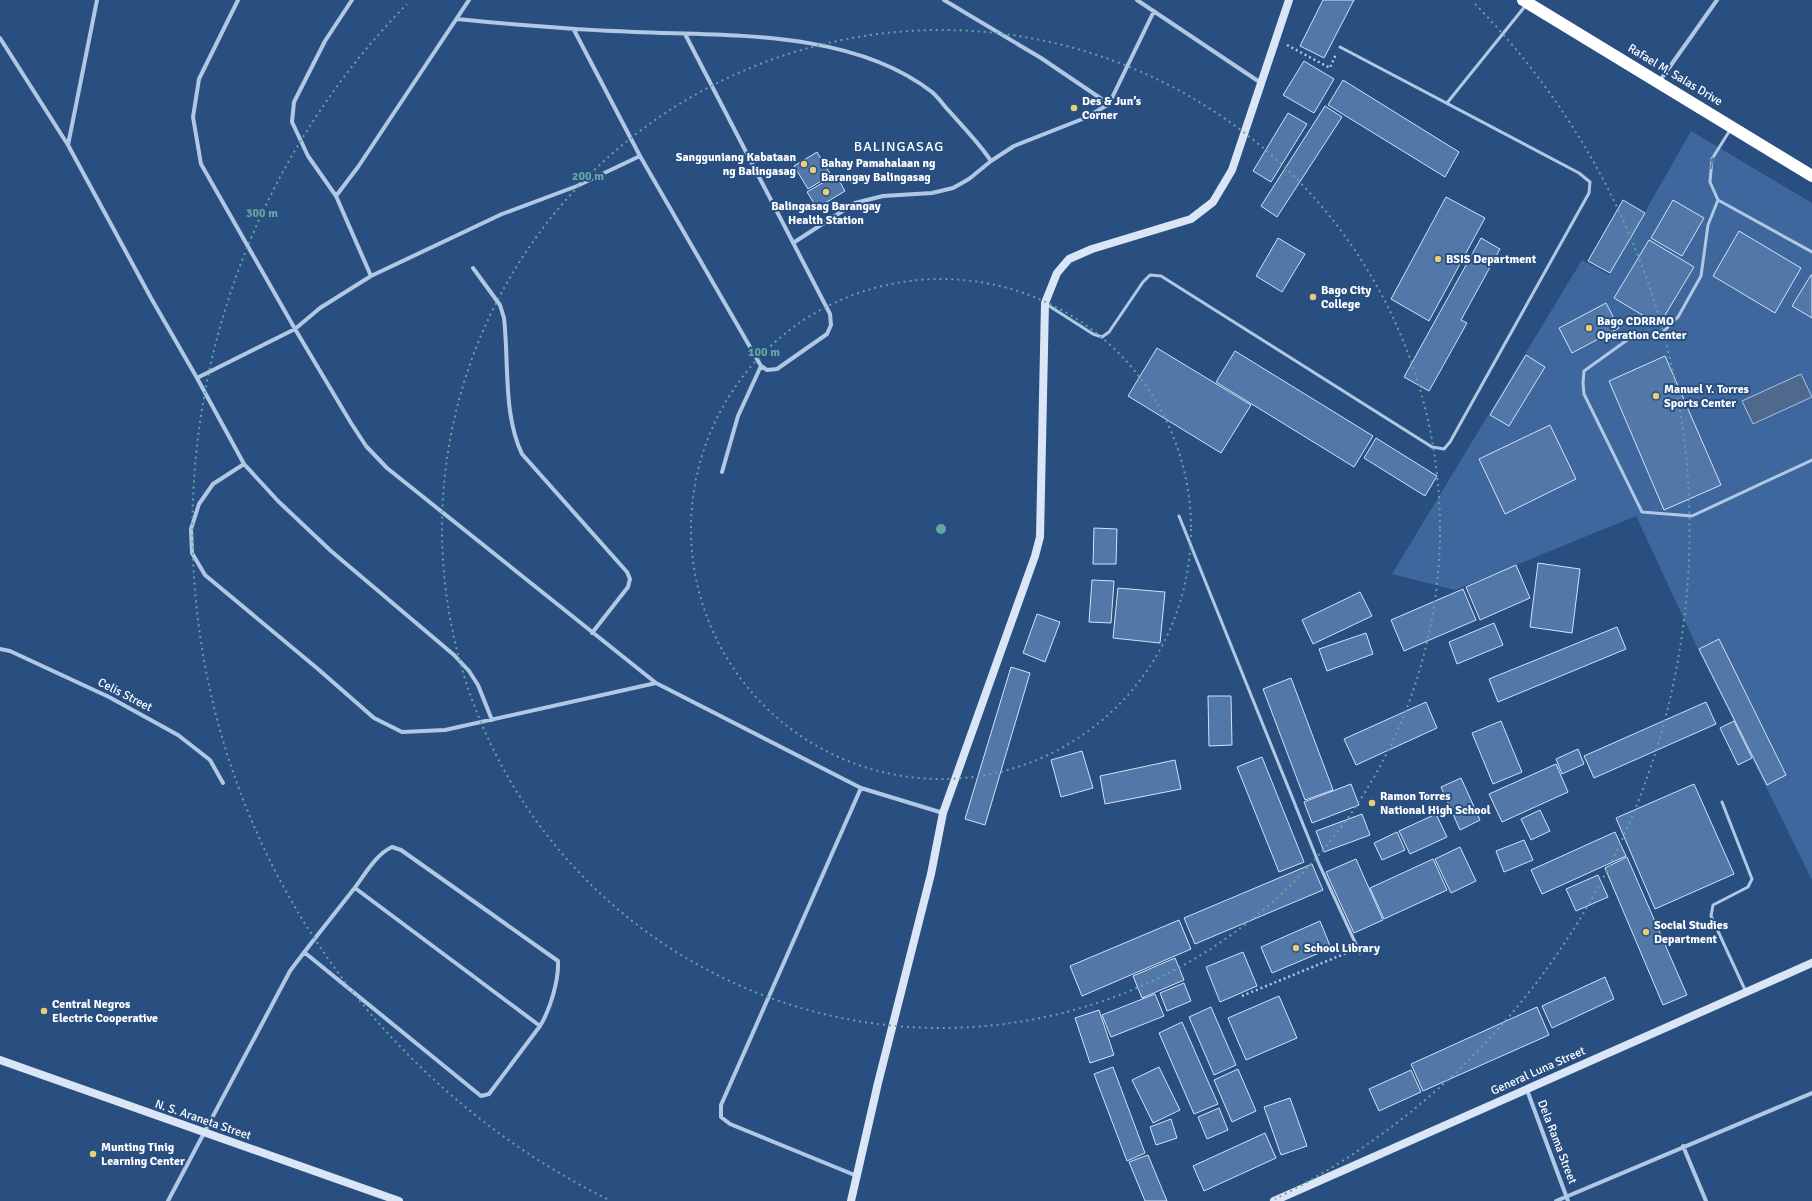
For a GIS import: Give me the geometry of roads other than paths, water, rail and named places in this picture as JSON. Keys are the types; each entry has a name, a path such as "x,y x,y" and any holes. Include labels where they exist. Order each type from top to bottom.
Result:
{"highway":[{"name":"Rafael M. Salas Drive","path":"1526,2 1733,126 1812,176"}],"street":[{"path":"68,145 97,0"},
{"path":"238,0 199,79 193,117 201,164 295,330 366,446 387,468 656,683 861,788 943,813"},
{"path":"352,0 325,41 294,102 292,122 308,156 336,196 371,276"},
{"path":"336,196 358,167 469,0"},
{"path":"944,0 1041,58 1108,104"},
{"path":"1137,0 1261,83"},
{"path":"851,1201 858,1176 878,1083 931,874 943,813 1027,578 1040,537 1045,303 1057,273 1069,259 1092,249 1148,230 1191,219 1213,202 1232,170 1289,0"},
{"path":"1659,83 1717,0"},
{"path":"792,243 855,203 883,196 932,193 953,188 969,179 991,161 1014,146 1085,118 1108,104 1154,11"},
{"path":"457,20 574,30 763,37 802,41 854,53 896,70 933,92 983,149 991,161"},
{"path":"574,30 640,156 761,366 767,370 777,369 826,334 831,325 830,314 685,34"},
{"path":"0,38 68,145 150,298 197,378 244,464 278,501 330,551 454,655 478,685 492,720"},
{"path":"197,378 295,330 320,308 371,276 502,214 577,186 640,156"},
{"path":"473,268 500,306 504,318 511,416 515,440 522,454 627,572 630,579 628,587 592,633"},
{"path":"722,472 738,416 761,366"},
{"path":"244,464 213,484 199,504 191,529 192,553 205,575 318,669 374,718 402,732 445,730 656,683"},
{"name":"Celis Street","path":"0,649 10,652 109,698 178,735 210,760 223,782"},
{"path":"858,1176 730,1124 721,1117 721,1105 861,788"},
{"path":"168,1201 282,984 304,952 384,851 392,847 402,850 553,956 558,961 558,971 546,1016 540,1026 489,1094 481,1096 304,952"},
{"path":"355,888 540,1026"},
{"name":"General Luna Street","path":"1274,1201 1812,963"},
{"name":"N. S. Araneta Street","path":"0,1060 399,1201"},
{"name":"Dela Rama Street","path":"1527,1090 1567,1199"},
{"path":"1556,1201 1567,1199 1683,1146 1812,1093"},
{"path":"1683,1146 1706,1201"}],"lane":[{"path":"1447,103 1526,2"},
{"path":"1045,303 1093,334 1102,337 1109,332 1143,282 1150,275 1161,276 1432,447 1444,449 1454,435 1589,193 1590,182 1579,173 1345,48 1340,47"},
{"path":"1733,126 1712,159 1710,182 1718,200 1812,252"},
{"path":"1718,200 1708,225 1701,276 1678,317 1660,335 1630,338 1584,370 1584,394 1642,512 1692,516 1812,460"},
{"path":"1179,516 1319,864 1360,953"},
{"path":"1722,802 1752,879 1748,887 1714,905 1711,916 1746,992"}],"place":[{"name":"Des & Jun’s Corner","path":"1074,108"},
{"name":"Sangguniang Kabataan ng Balingasag","path":"804,164"},
{"name":"Bahay Pamahalaan ng Barangay Balingasag","path":"813,170"},
{"name":"Balingasag Barangay Health Station","path":"826,192"},
{"name":"BSIS Department","path":"1438,259"},
{"name":"Bago City College","path":"1313,297"},
{"name":"Bago CDRRMO Operation Center","path":"1589,328"},
{"name":"Manuel Y. Torres Sports Center","path":"1656,396"},
{"name":"Ramon Torres National High School","path":"1372,803"},
{"name":"Social Studies Department","path":"1646,932"},
{"name":"School Library","path":"1296,948"},
{"name":"Central Negros Electric Cooperative","path":"44,1011"},
{"name":"Munting Tinig Learning Center","path":"93,1154"}],"district":[{"name":"BALINGASAG","path":"899,146"}]}
